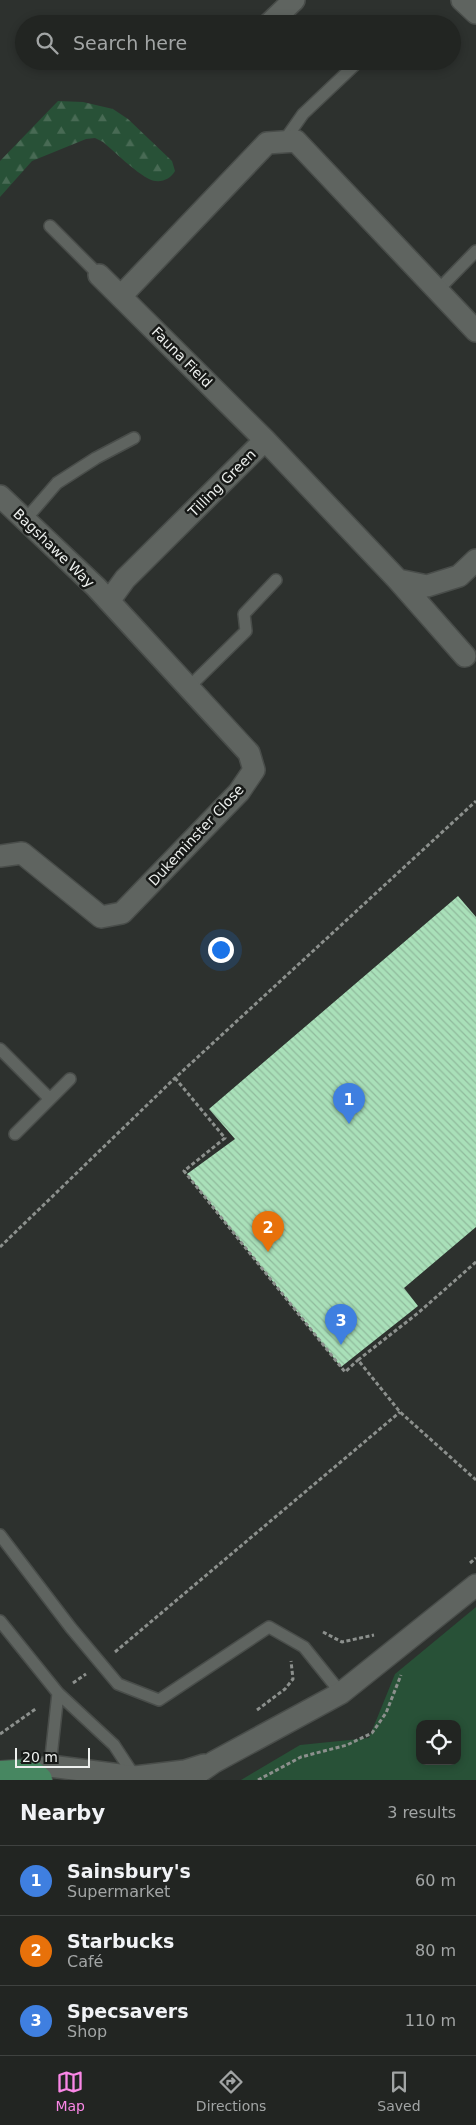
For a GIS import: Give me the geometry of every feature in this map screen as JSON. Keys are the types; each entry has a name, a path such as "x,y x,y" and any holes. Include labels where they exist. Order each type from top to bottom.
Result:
{"main road":[{"path":"0,1775 39,1773"}],"street":[{"path":"278,15 294,0"},
{"path":"462,0 476,12"},
{"path":"121,296 267,143 296,140 476,331"},
{"name":"Fauna Field","path":"100,275 265,440"},
{"name":"Tilling Green","path":"108,601 125,579 265,440 398,580 465,656"},
{"name":"Bagshawe Way","path":"0,496 108,601"},
{"path":"398,580 427,586 459,576 476,560"},
{"name":"Dukeminster Close","path":"1,854 22,853 101,917 122,913 238,792 254,770 249,753 108,601"},
{"path":"188,1780 214,1762 341,1693 476,1584"},
{"path":"39,1773 135,1777 185,1771 214,1762"}],"lane":[{"path":"284,142 303,114 349,70"},
{"path":"50,226 100,275"},
{"path":"438,290 476,251"},
{"path":"25,520 57,483 96,458 134,438"},
{"path":"188,688 246,631 244,614 276,580"},
{"path":"0,1049 50,1098"},
{"path":"15,1134 70,1079"},
{"path":"0,1535 100,1664 118,1684 159,1700 269,1628 304,1647 341,1693"},
{"path":"0,1621 58,1693 114,1745 135,1777"},
{"path":"39,1773 58,1693"}],"path":[{"path":"0,1247 175,1078 476,801"},
{"path":"175,1078 225,1138 184,1171 344,1372 418,1313 476,1262"},
{"path":"358,1360 400,1412 476,1480"},
{"path":"0,1734 100,1664 400,1412"},
{"path":"468,1564 476,1558"},
{"path":"323,1632 342,1642 379,1634"},
{"path":"253,1713 285,1689 293,1679 290,1658"},
{"path":"258,1780 301,1757 347,1745 372,1733 386,1713 402,1672"}],"green space":[{"path":"58,101 83,102 113,109 128,119 172,161 175,171 164,180 149,179 125,162 103,142 95,138 86,139 32,161 0,197 0,161"},
{"path":"476,1607 476,1780 241,1780 300,1745 369,1738 395,1674"}],"building":[{"path":"458,896 476,917 476,1227 404,1288 418,1306 341,1367 187,1174 235,1139 209,1109"}],"place":[{"name":"Sainsbury's","path":"349,1124"},
{"name":"Starbucks","path":"268,1252"},
{"name":"Specsavers","path":"341,1345"}]}
